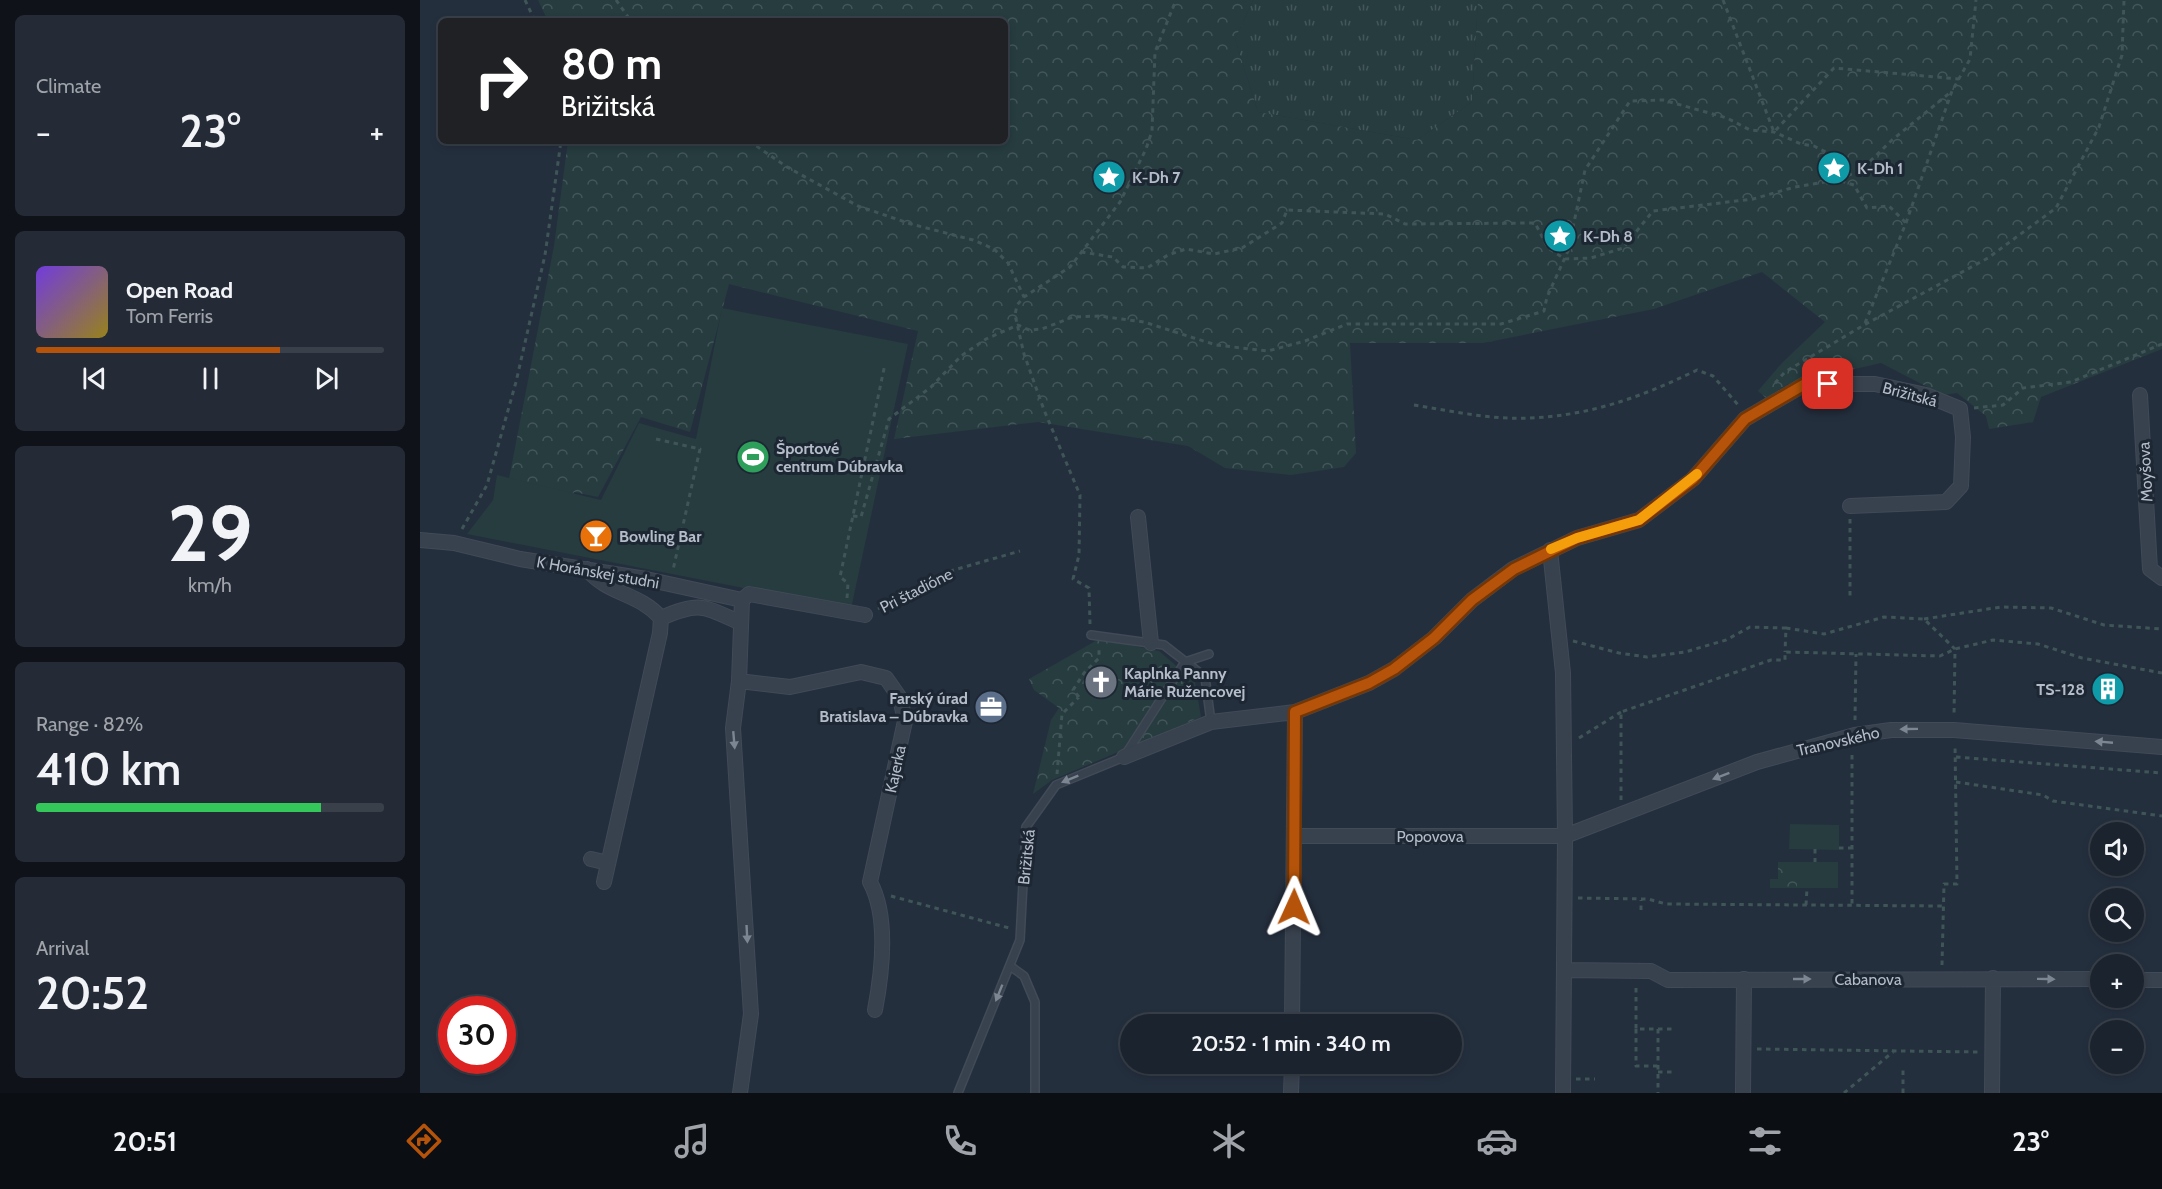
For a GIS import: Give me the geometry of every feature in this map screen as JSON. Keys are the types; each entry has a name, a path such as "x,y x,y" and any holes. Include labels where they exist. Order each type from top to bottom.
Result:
{"street":[{"name":"Brižitská","path":"1124,757 1211,722 1295,712 1369,683 1394,669 1434,638 1472,600 1514,569 1577,538 1639,520 1693,479 1745,419 1805,384 1875,384 1926,395 1960,409"},
{"name":"Moyšova","path":"2140,395 2150,569 2162,578"},
{"path":"1850,506 1946,502 1961,486 1963,437 1960,409"},
{"path":"1138,518 1151,643"},
{"name":"K Horánskej studni","path":"420,540 454,543 520,559 646,579 742,600"},
{"path":"1550,550 1563,673 1565,836 1563,1093"},
{"path":"587,569 601,584 644,602 661,618"},
{"name":"Pri štadióne","path":"742,600 750,594 865,615"},
{"path":"740,1093 751,1014 733,728 739,681 742,600"},
{"path":"661,618 686,607 699,606 741,623"},
{"path":"604,882 660,633 661,618"},
{"name":"Kajerka","path":"739,681 790,687 861,672 886,678 900,698 905,721 870,882 875,891 883,970 876,1010"},
{"path":"1292,1014 1295,712"},
{"name":"Tranovského","path":"1565,836 1757,762 1855,735 1892,730 1945,729 2162,747"},
{"name":"Popovova","path":"1294,836 1565,836"},
{"path":"591,859 608,863"},
{"name":"Cabanova","path":"1564,970 1651,970 1668,980 2090,979"},
{"path":"1992,1093 1993,978"},
{"path":"1743,1093 1744,979"},
{"path":"2144,980 2162,980"},
{"path":"1291,1093 1292,1074"}],"lane":[{"path":"1091,635 1164,645 1205,677 1211,722"},
{"path":"1124,757 1185,662 1209,654"},
{"name":"Brižitská","path":"958,1093 1020,940 1026,827 1056,785 1124,757"},
{"path":"1010,966 1024,976 1035,1002 1035,1093"}],"path":[{"path":"525,0 534,18"},
{"path":"616,0 629,18"},
{"path":"1056,785 1062,714 1080,696 1073,690 1084,673 1099,658 1100,644 1091,635 1089,588 1072,579 1079,555 1080,495 1044,410 1015,315 1017,305 1024,297 1070,267 1120,201 1146,149 1152,131 1155,52 1176,0"},
{"path":"1723,0 1774,132"},
{"path":"1864,325 1906,223 1952,91 1970,59 1976,0"},
{"path":"1772,387 1785,372 1864,325 1988,258 2056,208 2099,127 2122,55 2124,0"},
{"path":"1774,132 1834,68 1959,78"},
{"path":"1081,252 1113,257 1123,267 1147,268 1168,255 1186,249 1214,254 1242,248 1282,223 1287,210 1320,210 1385,214 1405,224 1535,223 1548,248 1565,259 1590,258 1623,248 1653,211 1753,200 1795,186 1837,180 1861,170 1892,140 1952,91"},
{"path":"853,516 861,517 890,419 931,387 961,357 986,339 1018,325 1029,330 1042,329 1072,317 1099,316 1144,322 1216,345 1268,351 1305,341 1347,324 1501,324 1544,311 1547,297 1565,259 1585,170 1630,101 1663,100 1727,118 1750,130 1774,132 1801,144 1814,146 1839,159 1837,180"},
{"path":"454,543 487,485 516,382 545,255 561,144"},
{"path":"753,144 787,167 858,206 911,224 973,240 994,249 1008,263 1024,297"},
{"path":"1837,180 1854,185 1867,208 1889,206 1906,223"},
{"path":"1960,409 2003,405 2023,388 2071,382 2162,344"},
{"path":"846,612 848,583 840,577 885,364"},
{"path":"1414,405 1481,416 1529,418 1585,412 1645,395 1697,370 1713,376 1735,400 1745,419"},
{"path":"656,439 700,449 674,565"},
{"path":"1850,506 1850,596"},
{"name":"Pri štadióne","path":"865,615 946,572 1020,551"},
{"path":"1559,637 1619,653 1647,657 1685,652 1726,640 1750,627 1786,628 1824,634 1884,617 1924,619 2001,607 2050,608 2104,625 2162,629"},
{"path":"1924,619 1955,649 1953,707"},
{"path":"1574,731 1574,740 1621,712 1772,660 1785,660 1786,628"},
{"path":"1785,652 1940,656 1955,649 1993,640 2038,644 2082,658 2162,672"},
{"path":"1854,703 1856,654"},
{"path":"1612,804 1621,801 1621,712"},
{"path":"1852,754 1852,906"},
{"path":"1942,978 1944,884 1957,884 1956,757 2162,773"},
{"path":"1956,782 2043,795 2053,801 2162,816"},
{"path":"1839,848 1852,848"},
{"path":"1815,849 1815,862"},
{"path":"1806,905 1807,888"},
{"path":"875,891 1005,925 1020,940"},
{"path":"1577,898 1641,899 1666,904 1943,906"},
{"path":"1641,899 1641,910"},
{"path":"1636,988 1636,1066 1658,1066"},
{"path":"1636,1029 1675,1029"},
{"path":"1658,1029 1658,1093"},
{"path":"1743,1048 1979,1052"},
{"path":"1844,1093 1896,1050"},
{"path":"1903,1093 1904,1067"},
{"path":"1658,1072 1674,1072"},
{"path":"1575,1079 1595,1079"}],"green space":[{"path":"538,0 1253,0 1235,39 1258,112 1417,140 1472,102 1478,0 2162,0 2162,349 2041,397 2033,422 1989,429 1986,416 1957,393 1943,395 1881,363 1788,384 1766,398 1758,391 1782,363 1825,322 1762,272 1654,309 1483,343 1350,343 1356,453 1344,467 1291,475 1225,468 1188,446 1038,422 894,439 918,331 729,284 690,432 641,417 598,497 574,492 567,509 508,484 554,246 568,144 1008,144 1008,18 547,18"},
{"path":"1253,0 1478,0 1472,102 1417,140 1258,112 1235,39"},
{"name":"Športové centrum Dúbravka","path":"722,308 908,344 851,609 467,534 493,500 497,475 601,500 639,423 696,439"},
{"path":"1099,639 1159,651 1195,682 1201,717 1052,780 1033,794 1051,720 1059,708 1034,690 1029,679"},
{"path":"1790,824 1839,825 1839,850 1789,849"},
{"path":"1778,862 1797,862 1797,888 1770,888 1770,879 1778,879"},
{"path":"1797,862 1838,862 1838,888 1797,888"}],"slow traffic":[{"path":"1551,549 1577,538 1639,520 1697,474"}],"place":[{"name":"K-Dh 1","path":"1834,168"},
{"name":"K-Dh 7","path":"1109,177"},
{"name":"K-Dh 8","path":"1560,236"},
{"name":"Športové centrum Dúbravka","path":"753,457"},
{"name":"Bowling Bar","path":"596,536"},
{"name":"Kaplnka Panny Márie Ružencovej","path":"1101,682"},
{"name":"TS-128","path":"2108,689"},
{"name":"Farský úrad Bratislava – Dúbravka","path":"991,707"}],"route":[{"path":"1294,907 1295,712 1369,683 1394,669 1434,638 1472,600 1514,569 1577,538 1639,520 1693,479 1745,419 1779,397 1805,384 1828,384"}]}
